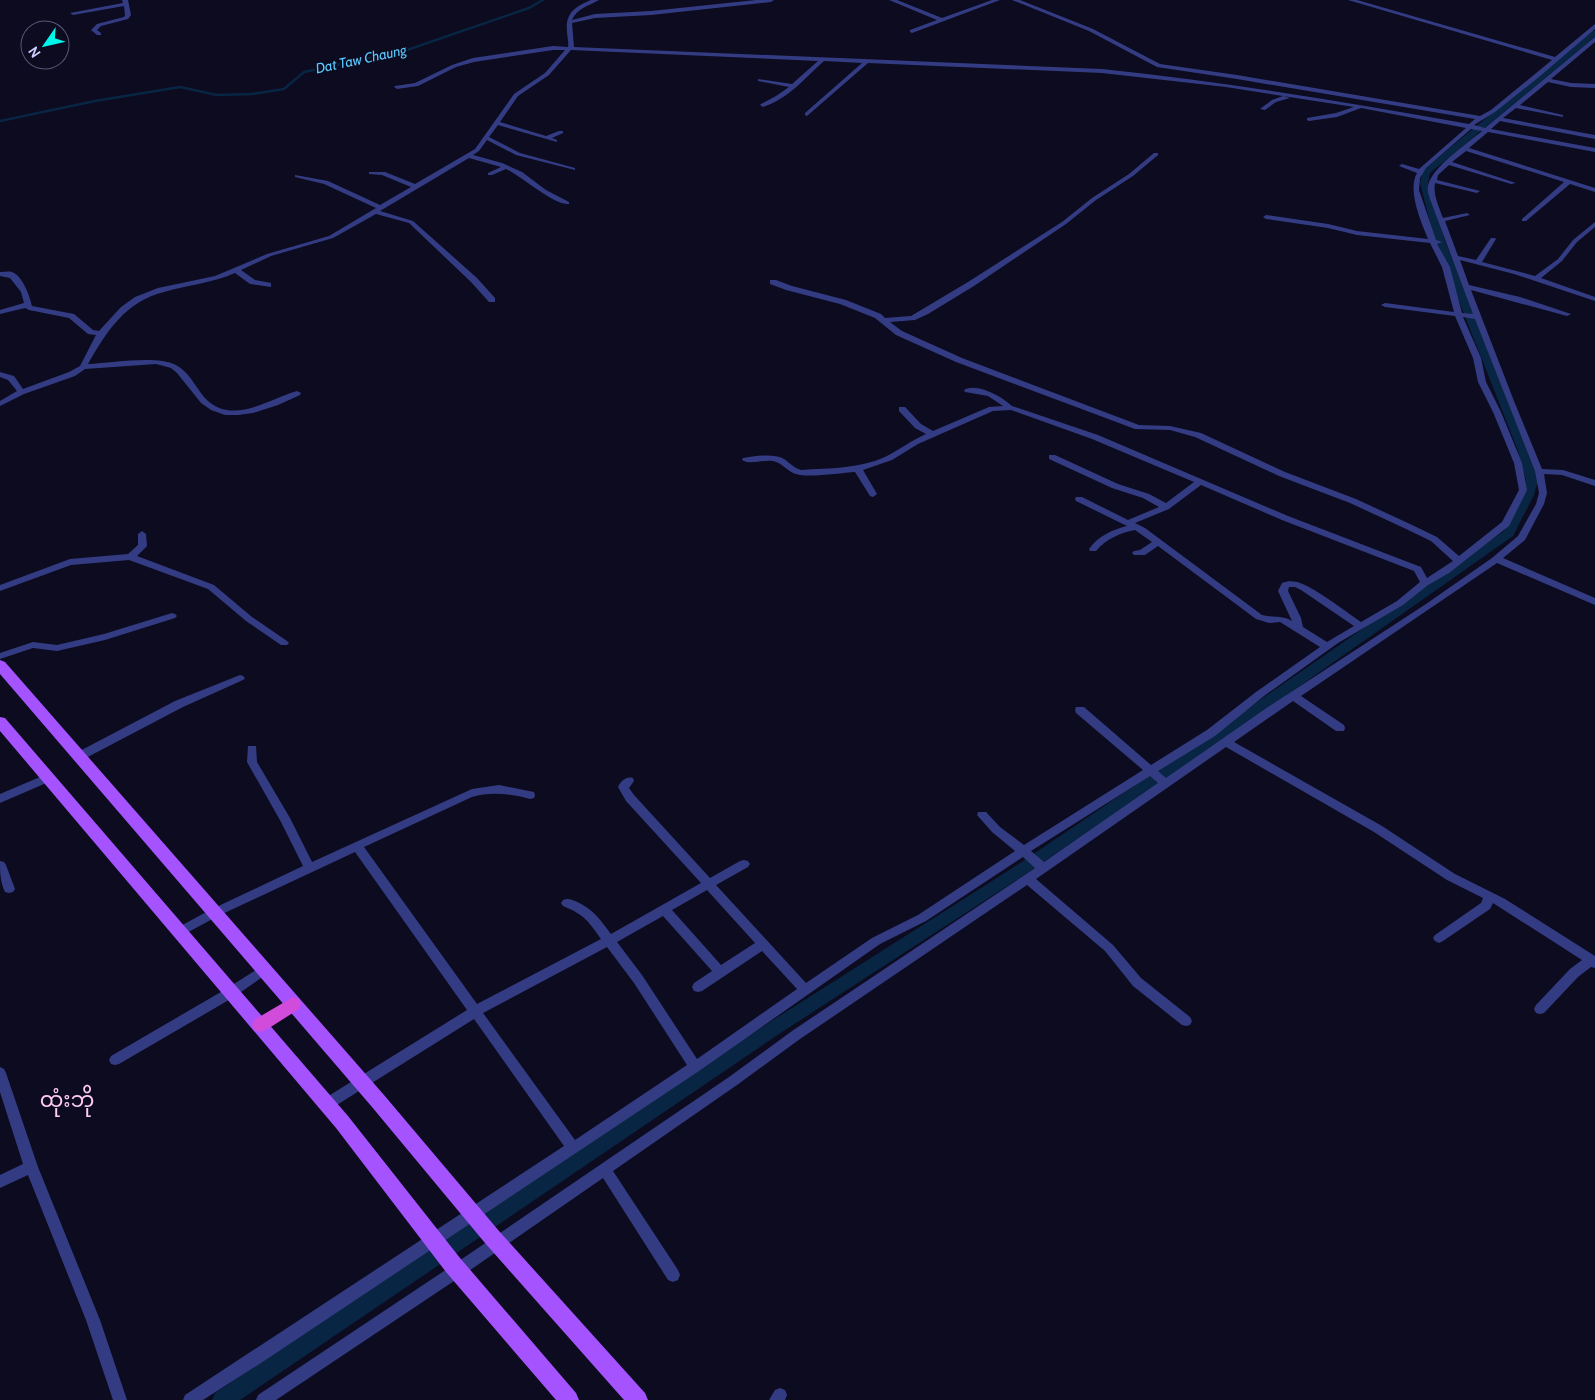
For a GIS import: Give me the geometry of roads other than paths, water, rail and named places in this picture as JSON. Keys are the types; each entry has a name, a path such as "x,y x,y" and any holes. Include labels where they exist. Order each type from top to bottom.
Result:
{"highway":[{"path":"260,1026 292,1004"}],"main road":[{"path":"0,665 361,1082 494,1240 638,1400"},
{"path":"3,730 47,778 327,1104 436,1244 569,1400"}],"street":[{"path":"84,367 101,334 124,309 138,299 153,292 216,278 269,255 331,236 477,150 516,95 547,74 572,46 568,22 573,10 596,0"},
{"path":"740,3 749,0"},
{"path":"568,22 596,16 651,13 771,0"},
{"path":"892,0 942,20"},
{"path":"912,31 997,0"},
{"path":"1015,0 1042,9 1115,42 1147,62 1159,66 1246,78 1595,150"},
{"path":"1351,0 1555,60"},
{"path":"73,14 126,2 128,15 126,18 99,25 94,30 99,34"},
{"path":"190,1400 476,1218 573,1148 696,1067 876,940 922,918 1157,777 1226,742 1409,615 1497,559 1522,538 1535,516 1542,493 1540,471 1476,317 1433,199 1432,187 1435,175 1448,162 1465,150 1480,126 1509,98 1573,47 1595,26"},
{"path":"263,1400 494,1240 604,1169 796,1035 1028,879 1260,694 1327,647 1395,607 1425,583 1446,571 1506,524 1523,490 1518,463 1497,412 1482,382 1477,358 1446,267 1439,256 1436,242 1427,227 1416,190 1417,178 1449,144 1464,133 1520,107 1547,80 1595,39"},
{"path":"397,87 416,85 454,66 473,60 540,50 569,50 867,61 1157,76 1480,126"},
{"path":"763,105 774,100 823,60"},
{"path":"806,114 867,61"},
{"path":"760,80 792,86"},
{"path":"1547,80 1571,85 1595,86"},
{"path":"1263,109 1269,103 1280,98 1303,98"},
{"path":"1520,107 1560,116"},
{"path":"1310,119 1337,115 1359,108"},
{"path":"1503,114 1595,137"},
{"path":"495,123 504,124 556,141"},
{"path":"547,138 561,132"},
{"path":"485,137 518,154 573,169"},
{"path":"1465,150 1595,190"},
{"path":"884,320 912,318 971,284 1058,227 1094,199 1131,175 1156,154"},
{"path":"468,156 506,167 525,176 544,191 567,203"},
{"path":"1448,162 1513,183"},
{"path":"1402,166 1421,172"},
{"path":"490,174 506,167"},
{"path":"371,173 383,173 415,186"},
{"path":"297,176 326,182 378,210 411,222 474,280 492,300"},
{"path":"1433,180 1477,191"},
{"path":"1524,220 1569,182"},
{"path":"1441,220 1467,215"},
{"path":"1266,217 1367,234 1449,244"},
{"path":"1537,278 1560,260 1575,240 1595,224"},
{"path":"1478,262 1482,258 1485,247 1493,239"},
{"path":"1455,257 1537,278 1595,299"},
{"path":"236,270 253,282 268,285"},
{"path":"0,274 6,273 13,276 25,292 27,305"},
{"path":"773,282 843,302 884,320 899,333 916,342 1138,427 1177,429 1206,438 1282,474 1353,501 1407,526 1434,540 1459,561"},
{"path":"1465,286 1517,298 1568,314"},
{"path":"1385,304 1476,317"},
{"path":"0,312 27,305 36,309 71,316 91,332 101,334"},
{"path":"0,404 21,392 72,374 84,367 156,362 176,366 204,401 214,409 226,412 255,411 297,393"},
{"path":"0,374 11,378 21,392"},
{"path":"968,390 989,393 1002,399 1010,408"},
{"path":"746,460 764,458 780,460 790,469 800,473 858,469 889,458 932,434 992,409 1010,408 1028,412 1095,437 1285,518 1418,569 1425,583"},
{"path":"902,410 918,426 932,434"},
{"path":"1052,457 1115,486 1146,496 1166,507"},
{"path":"858,469 873,494"},
{"path":"1540,471 1563,473 1595,482"},
{"path":"1093,549 1103,538 1127,528 1166,507 1200,482"},
{"path":"1080,499 1132,525 1161,544 1259,617 1269,620 1282,618 1327,647"},
{"path":"130,557 143,546 142,534"},
{"path":"1141,554 1161,544"},
{"path":"0,588 70,562 130,557 210,587 249,619 284,643"},
{"path":"1497,559 1595,602"},
{"path":"1298,628 1296,618 1283,591 1285,585 1297,584 1361,626"},
{"path":"1395,607 1409,615"},
{"path":"0,656 33,646 57,648 105,637 172,616"},
{"path":"78,757 179,704 240,678"},
{"path":"1294,696 1340,728"},
{"path":"1080,710 1157,777"},
{"path":"1226,742 1378,829 1451,877 1490,896 1593,961 1574,973 1540,1009"},
{"path":"252,749 252,762 286,821 310,869"},
{"path":"0,799 47,778"},
{"path":"629,781 623,787 625,792 806,991"},
{"path":"179,932 214,913 478,790 510,790 530,795"},
{"path":"982,815 997,831 1028,854 1041,867"},
{"path":"357,846 573,1148"},
{"path":"327,1104 474,1012 608,941 744,864"},
{"path":"1,869 9,889"},
{"path":"1028,879 1109,948 1137,982 1186,1021"},
{"path":"1439,938 1486,906 1490,896"},
{"path":"567,903 589,914 638,979 696,1067"},
{"path":"664,909 720,972"},
{"path":"698,987 764,944"},
{"path":"115,1060 230,993 264,970"},
{"path":"0,1073 31,1167 84,1298 120,1400"},
{"path":"0,1182 31,1167"},
{"path":"604,1169 673,1275"}],"waterway":[{"name":"Dat Taw Chaung","path":"0,121 95,101 180,87 217,95 252,94 284,89 304,72 407,50 529,8 543,0"},
{"path":"222,1400 776,1027 1019,871 1204,746 1509,533 1528,495 1532,480 1523,448 1439,238 1424,183 1426,172 1595,33"}],"district":[{"name":"ထုံးဘို","path":"67,1100"}]}
